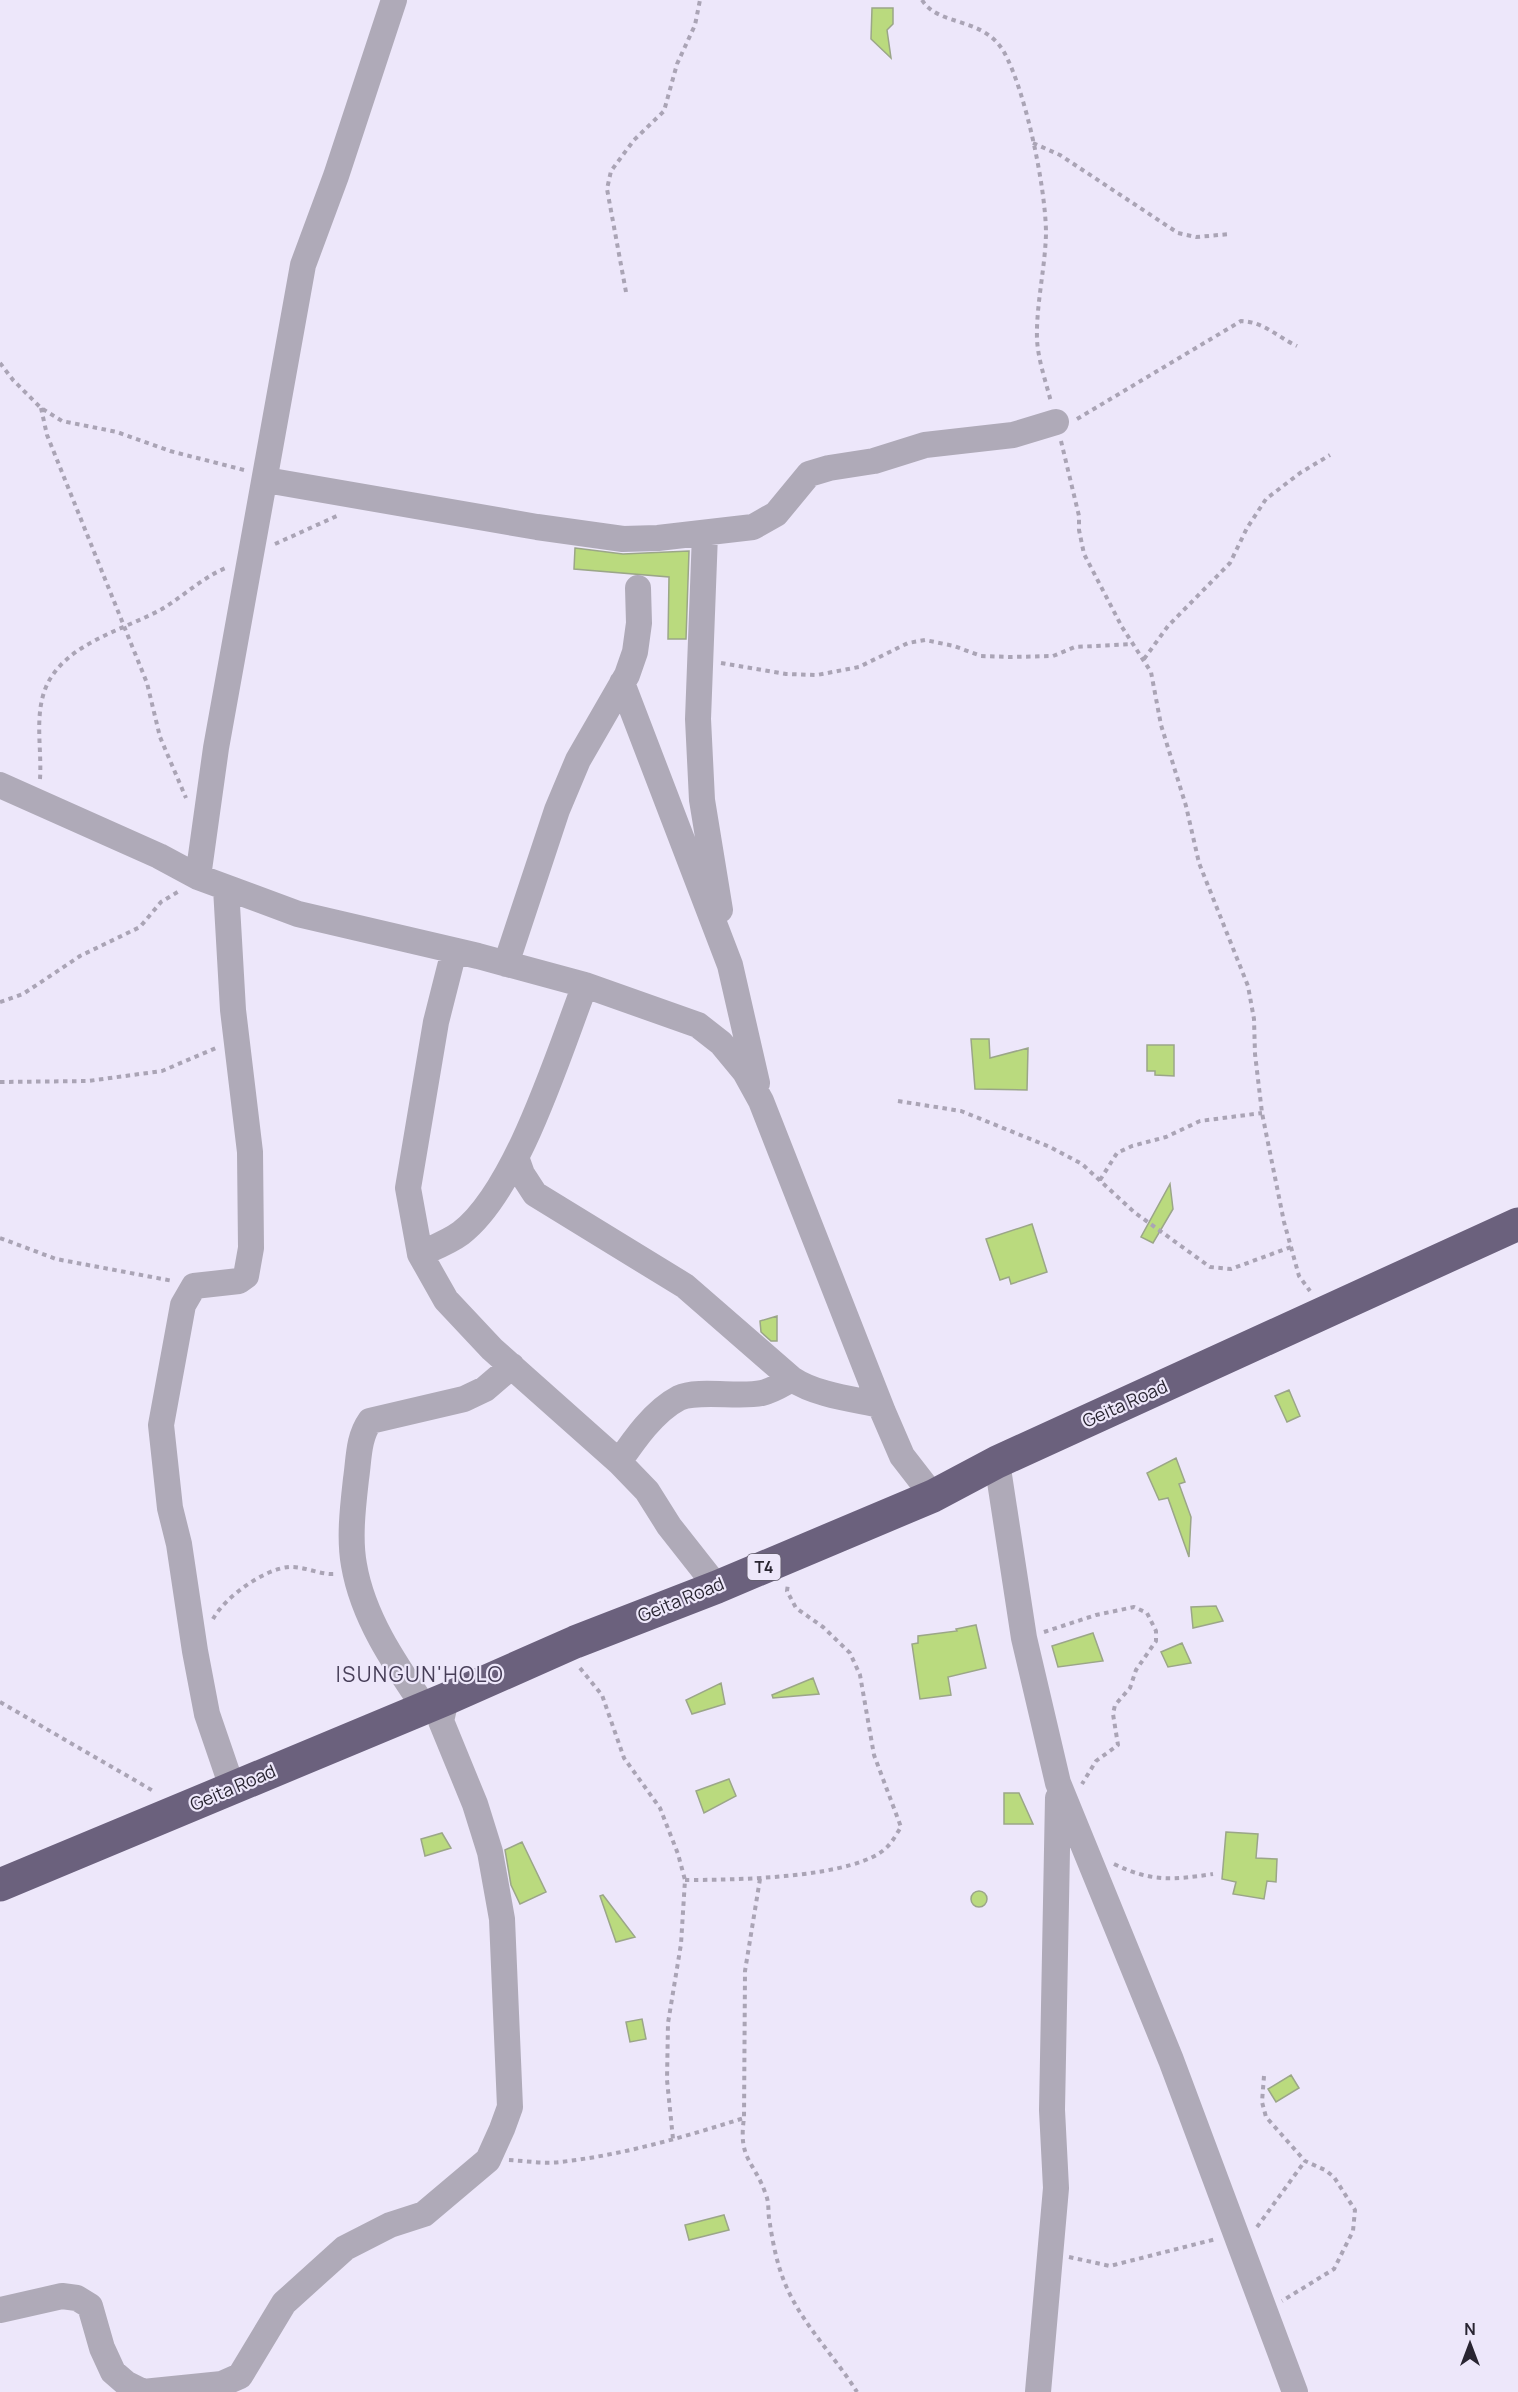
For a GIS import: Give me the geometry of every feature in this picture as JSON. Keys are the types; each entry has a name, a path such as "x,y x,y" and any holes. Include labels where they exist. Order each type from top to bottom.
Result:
{"highway":[{"name":"Geita Road","path":"0,1885 435,1704 576,1642 717,1587 933,1496 997,1462 1518,1224"}],"street":[{"path":"198,877 203,834 303,265 336,176 394,0"},
{"path":"266,480 623,539 705,534 753,527 767,520 785,504 809,474 874,461 925,445 1013,435 1056,422"},
{"path":"705,534 698,719 702,800 730,965 761,1101"},
{"path":"506,964 557,810 578,760 622,683 635,652 639,623 638,588"},
{"path":"622,683 730,965"},
{"path":"0,784 159,856 198,877 298,914 585,985 698,1025 721,1043 745,1072 761,1101 880,1406 902,1456 933,1496"},
{"path":"226,888 232,1010 250,1152 252,1190 249,1219 252,1248 246,1276 239,1281 194,1286 183,1305 161,1425 170,1508 179,1544 207,1714 232,1787"},
{"path":"454,951 436,1022 408,1188 420,1254 446,1300 512,1366 619,1462 647,1491 669,1526 717,1587"},
{"path":"420,1254 460,1234 488,1204 516,1156 585,985"},
{"path":"516,1156 522,1174 535,1194 685,1286 792,1379 800,1384 832,1394 880,1406"},
{"path":"0,2310 62,2296 77,2298 90,2306 102,2348 113,2372 127,2384 143,2392 222,2384 240,2376 284,2304 345,2248 390,2225 424,2214 488,2160 510,2107 502,1919 490,1852 464,1770 435,1704 383,1646 356,1573 353,1504 360,1443 370,1421 464,1399 485,1389 512,1366"},
{"path":"619,1462 650,1422 680,1398 700,1394 736,1396 764,1393 792,1379"},
{"path":"997,1462 1024,1638 1070,1786 1084,1849 1132,1962 1295,2392"},
{"path":"1038,2392 1056,2188 1052,2110 1058,1892 1070,1786"}],"path":[{"path":"626,292 607,189 611,171 634,140 664,111 677,64 695,25 700,0"},
{"path":"922,0 937,14 971,24 996,41 1012,69 1041,186 1046,235 1038,340 1079,516 1079,530 1084,554 1122,627 1151,672 1161,725 1186,806 1199,863 1248,986 1254,1019 1255,1054 1262,1113 1291,1247 1299,1276 1326,1313"},
{"path":"1032,143 1060,155 1178,233 1196,237 1231,234"},
{"path":"1056,422 1081,418 1155,371 1241,321 1258,322 1275,336 1298,346"},
{"path":"0,363 13,380 41,408 62,421 117,432 148,444 242,469 266,480"},
{"path":"41,408 46,435 147,683 160,737 203,834"},
{"path":"1144,659 1168,626 1230,563 1247,528 1266,499 1300,472 1330,455"},
{"path":"39,803 40,707 46,686 61,665 124,625 160,609 211,574 330,520 368,496"},
{"path":"700,659 786,674 817,675 859,667 908,643 925,640 954,646 981,656 1011,657 1053,656 1076,647 1134,644"},
{"path":"0,1002 23,994 80,956 140,927 161,902 198,877"},
{"path":"0,1082 88,1081 162,1071 237,1039"},
{"path":"898,1101 939,1105 1010,1129 1082,1164 1134,1212 1210,1267 1231,1269 1291,1247"},
{"path":"1100,1180 1117,1153 1132,1146 1167,1137 1200,1121 1262,1113"},
{"path":"0,1238 56,1259 103,1269 150,1275 194,1286"},
{"path":"685,1880 760,1879 796,1875 872,1858 888,1847 901,1827 874,1755 860,1675 850,1653 823,1627 796,1608 787,1591 795,1554"},
{"path":"195,1651 216,1613 264,1573 291,1567 323,1574 356,1573"},
{"path":"1024,1638 1096,1615 1134,1607 1147,1613 1156,1631 1156,1641 1136,1670 1130,1688 1115,1705 1113,1714 1118,1745 1096,1761 1082,1784 1070,1786"},
{"path":"576,1642 577,1665 602,1695 624,1758 660,1808 678,1854 685,1880 681,1944 668,2023 667,2080 673,2139"},
{"path":"0,1702 184,1809"},
{"path":"1084,1849 1127,1870 1153,1878 1173,1880 1212,1874"},
{"path":"760,1879 745,1971 744,2118 741,2140 747,2161 760,2180 768,2198 771,2226 784,2281 801,2313 857,2392"},
{"path":"1264,2076 1262,2102 1266,2117 1305,2161 1334,2177 1355,2210 1353,2230 1334,2269 1290,2297 1264,2309"},
{"path":"488,2160 558,2162 614,2153 673,2139 744,2118"},
{"path":"1051,2254 1110,2266 1238,2237 1258,2226 1305,2161"}],"building":[{"path":"872,8 893,8 893,24 887,30 891,58 871,39"},
{"path":"575,548 623,554 689,551 686,639 668,639 669,577 574,569"},
{"path":"971,1039 989,1039 990,1058 1028,1048 1027,1090 975,1089"},
{"path":"1147,1045 1174,1045 1174,1076 1155,1075 1155,1071 1147,1071"},
{"path":"1170,1184 1173,1209 1153,1243 1141,1237"},
{"path":"1032,1224 1047,1272 1011,1284 1009,1277 1000,1280 986,1239"},
{"path":"777,1316 777,1341 771,1341 761,1332 760,1321"},
{"path":"1289,1390 1300,1416 1287,1422 1275,1396"},
{"path":"1176,1458 1185,1482 1179,1484 1191,1517 1189,1557 1168,1498 1159,1500 1147,1473"},
{"path":"1216,1606 1223,1621 1193,1628 1191,1607"},
{"path":"976,1625 986,1668 948,1677 951,1695 920,1699 912,1644 918,1643 918,1636 957,1631 956,1629"},
{"path":"1093,1633 1103,1661 1058,1667 1052,1646"},
{"path":"1182,1643 1191,1663 1168,1667 1161,1652"},
{"path":"813,1678 819,1694 773,1698 772,1695"},
{"path":"721,1683 725,1704 692,1714 686,1700"},
{"path":"729,1779 736,1796 704,1813 696,1791"},
{"path":"1004,1793 1019,1793 1033,1824 1004,1824"},
{"path":"1226,1832 1258,1834 1256,1858 1277,1859 1276,1882 1267,1881 1264,1899 1233,1894 1236,1882 1222,1879"},
{"path":"442,1833 451,1848 425,1856 421,1839"},
{"path":"522,1842 546,1892 520,1904 511,1885 505,1850"},
{"path":"976,1891 982,1891 987,1899 985,1905 976,1907 971,1902 971,1896"},
{"path":"603,1895 635,1937 616,1942 600,1896"},
{"path":"642,2019 646,2039 630,2042 626,2022"},
{"path":"1291,2075 1299,2088 1276,2102 1268,2089"},
{"path":"724,2215 729,2230 689,2240 685,2225"}],"district":[{"name":"ISUNGUN'HOLO","path":"420,1675"}]}
